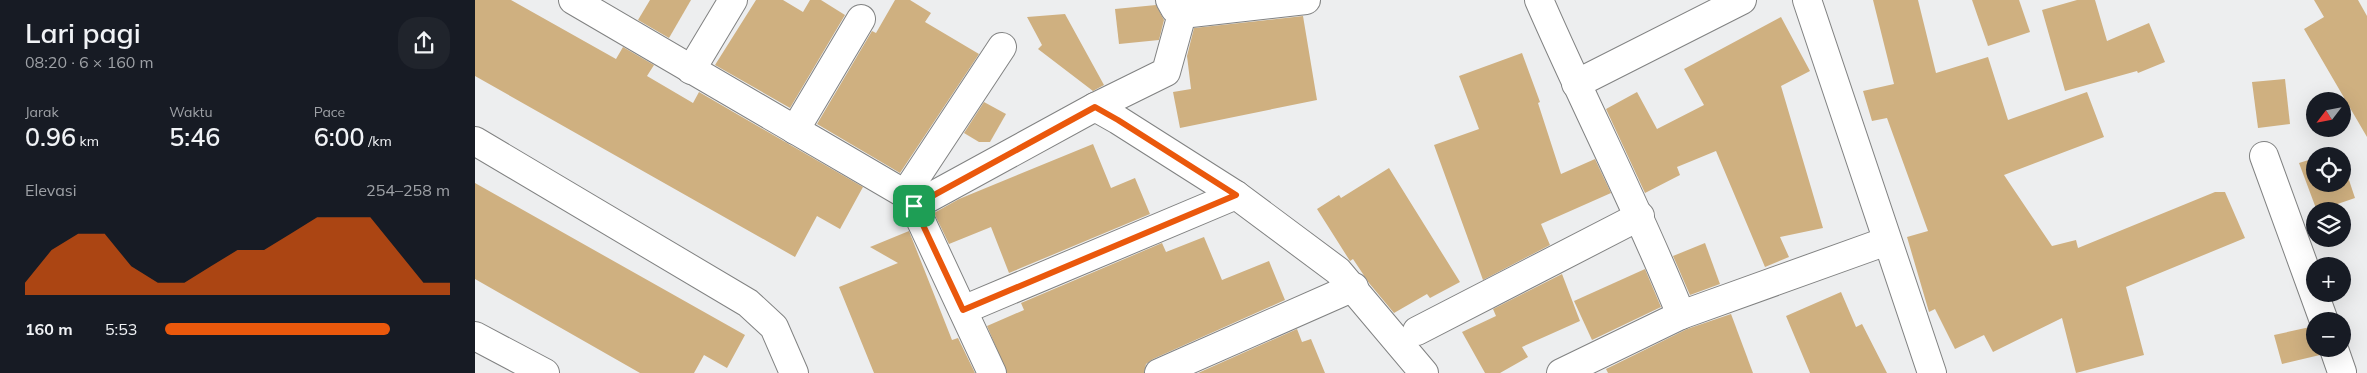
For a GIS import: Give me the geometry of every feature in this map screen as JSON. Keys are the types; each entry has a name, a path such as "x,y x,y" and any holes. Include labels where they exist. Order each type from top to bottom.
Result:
{"street":[{"path":"573,0 795,130 910,200 992,373"},
{"path":"691,70 733,0"},
{"path":"910,200 1166,72 1176,7 1306,0"},
{"path":"1539,0 1576,84 1640,216 1681,315"},
{"path":"1576,84 1742,0"},
{"path":"1807,0 1929,372"},
{"path":"795,130 861,19"},
{"path":"910,200 1002,47"},
{"path":"1095,107 1236,195 1338,271 1354,287 1424,373"},
{"path":"475,141 748,303 774,327 794,373"},
{"path":"2264,156 2321,312"},
{"path":"963,310 1236,195"},
{"path":"1417,331 1640,216"},
{"path":"1561,373 1681,315 1887,241"},
{"path":"1159,373 1354,287"},
{"path":"475,336 545,373"}],"building":[{"path":"475,0 511,0 616,59 623,47 654,65 647,76 693,103 699,92 863,187 840,229 817,216 795,257 475,76"},
{"path":"650,0 691,0 669,38 638,20"},
{"path":"756,0 783,0 803,12 810,0 821,0 845,15 790,108 715,65"},
{"path":"895,0 910,0 931,13 925,22 979,54 900,173 817,124 872,31 876,33"},
{"path":"1873,0 1918,0 1936,73 1988,57 2008,120 2087,92 2104,137 2004,175 2052,246 2076,240 2078,248 2215,192 2225,192 2245,238 2126,287 2144,355 2076,373 2062,318 1993,352 1984,335 1955,349 1935,309 1929,312 1907,237 1928,231 1887,118 1872,121 1863,91 1894,84"},
{"path":"1972,0 2019,0 2030,32 1988,46"},
{"path":"2077,0 2095,0 2107,41 2149,23 2165,62 2138,73 2137,71 2065,91 2042,10"},
{"path":"2314,0 2358,0 2367,16 2367,137 2351,110 2351,92 2341,92 2304,29 2324,17"},
{"path":"1156,5 1164,20 1159,40 1119,44 1115,9"},
{"path":"1065,14 1104,85 1093,91 1038,49 1042,45 1027,17"},
{"path":"1303,16 1317,100 1180,128 1173,92 1191,89 1187,56 1194,28"},
{"path":"1781,17 1810,71 1781,86 1823,228 1780,237 1789,257 1765,267 1716,151 1677,167 1680,175 1645,193 1606,109 1637,92 1657,129 1704,105 1684,69"},
{"path":"1522,53 1540,102 1538,103 1561,174 1595,159 1611,193 1541,224 1550,245 1483,280 1434,145 1479,129 1459,76"},
{"path":"2285,79 2290,124 2258,128 2252,82"},
{"path":"984,102 1006,114 990,142 979,142 964,133"},
{"path":"1093,144 1111,188 1135,178 1150,214 1009,273 991,227 949,244 934,213 959,199"},
{"path":"2306,161 2306,182 2299,163"},
{"path":"1389,168 1460,282 1430,298 1427,294 1394,313 1369,283 1353,259 1350,261 1317,209 1339,195 1341,198"},
{"path":"475,183 745,335 727,368 704,355 694,373 640,373 475,279"},
{"path":"2351,186 2355,198 2343,202 2314,202 2310,192 2351,192"},
{"path":"909,231 952,340 958,338 975,373 874,373 839,287 898,263 870,247"},
{"path":"1204,237 1222,280 1269,261 1285,300 1153,359 1146,364 1144,373 1007,373 987,326 1024,310 1021,303 1162,243 1166,252"},
{"path":"1705,243 1720,284 1690,295 1673,256"},
{"path":"1645,269 1661,307 1592,340 1574,301"},
{"path":"1562,274 1580,321 1522,347 1528,357 1500,373 1485,373 1462,332 1496,316 1493,309"},
{"path":"1841,292 1856,327 1862,324 1887,373 1810,373 1786,316"},
{"path":"1731,314 1753,373 1608,373 1606,369 1687,329"},
{"path":"2306,328 2306,357 2312,357 2282,364 2274,335"},
{"path":"1297,329 1302,342 1311,339 1325,373 1198,373"}],"route":[{"path":"1095,107 1236,195 963,310 914,206 1095,107"}]}
